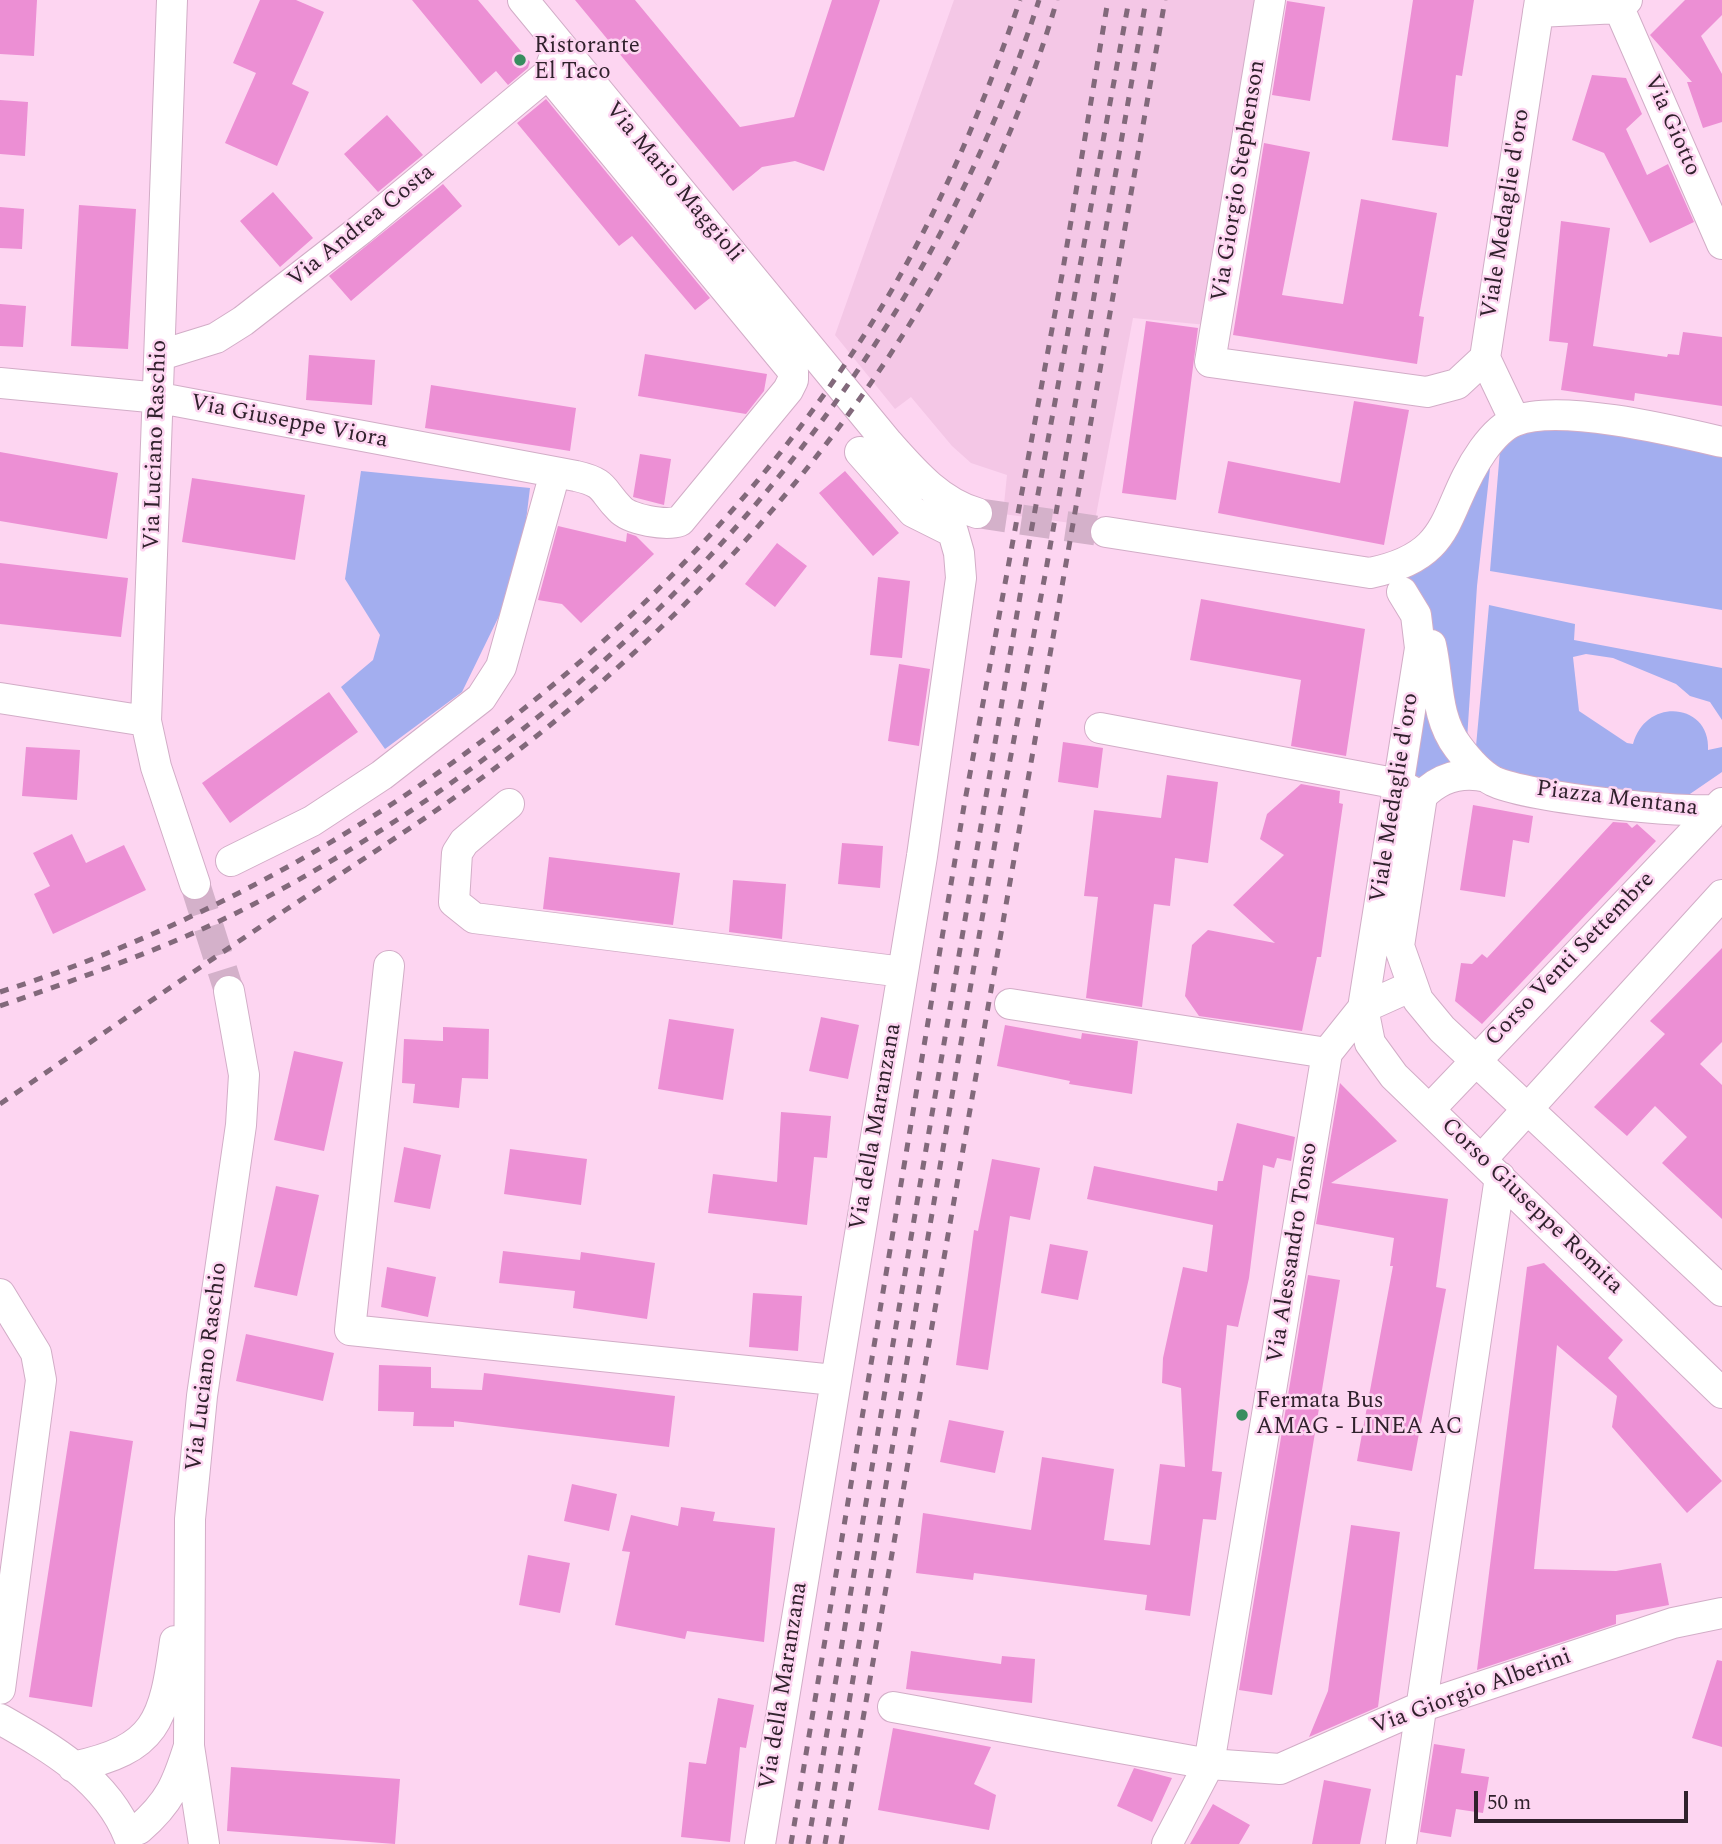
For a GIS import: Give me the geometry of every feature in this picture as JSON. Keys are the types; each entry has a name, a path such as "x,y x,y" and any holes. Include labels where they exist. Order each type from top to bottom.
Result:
{"street":[{"name":"Via Luciano Raschio","path":"172,0 160,398 146,721 156,767 195,884"},
{"path":"523,0 553,51 555,59 548,74"},
{"name":"Via Mario Maggioli","path":"523,0 915,474 943,497 977,513"},
{"name":"Via Giorgio Stephenson","path":"1270,0 1210,362 1427,392 1457,384 1485,358"},
{"path":"1539,6 1623,4"},
{"name":"Via Giotto","path":"1623,4 1722,244"},
{"name":"Viale Medaglie d'oro","path":"1485,358 1539,6"},
{"name":"Via Andrea Costa","path":"161,355 216,338 243,321 360,230 548,74"},
{"name":"Via Giuseppe Viora","path":"0,383 160,398 566,474 603,486 627,514 678,522 783,396 793,380 794,373 788,362 548,74"},
{"path":"1485,358 1515,421"},
{"path":"1106,532 1370,573 1412,560 1435,542 1454,511 1469,471 1489,442 1515,421 1570,416 1722,442"},
{"name":"Via della Maranzana","path":"760,1844 903,972 961,578 959,553 953,532 913,512 860,452"},
{"path":"231,861 312,821 383,775 481,698 501,667 566,474"},
{"name":"Piazza Mentana","path":"1370,573 1402,592 1424,621 1434,659 1437,698 1449,733 1457,747 1487,777 1509,786 1606,804 1719,807"},
{"name":"Viale Medaglie d'oro","path":"1402,592 1416,615 1420,648 1399,946 1412,986"},
{"path":"0,698 146,721"},
{"path":"1100,728 1410,790"},
{"name":"Viale Medaglie d'oro","path":"1410,790 1468,774 1487,777"},
{"name":"Viale Medaglie d'oro","path":"1363,1008 1410,790"},
{"path":"509,804 464,842 457,853 454,902 474,918 903,972"},
{"name":"Corso Venti Settembre","path":"1430,1109 1719,807"},
{"path":"1401,1844 1423,1706 1491,1168 1527,1108 1722,895"},
{"path":"389,966 350,1330 834,1380"},
{"path":"1412,986 1424,1010 1475,1061 1722,1291"},
{"name":"Via Alessandro Tonso","path":"1167,1844 1209,1763 1327,1053 1363,1008 1412,986"},
{"name":"Via Luciano Raschio","path":"189,1746 190,1519 202,1396 241,1125 244,1075 229,991"},
{"path":"1010,1004 1327,1053"},
{"name":"Corso Giuseppe Romita","path":"1363,1008 1366,1032 1376,1054 1394,1076 1722,1393"},
{"path":"0,1294 36,1353 41,1380 0,1689"},
{"path":"73,1767 123,1752 140,1742 158,1718 171,1665 190,1519"},
{"name":"Via Giorgio Alberini","path":"893,1707 1209,1763 1280,1769 1423,1706 1673,1623 1722,1613"},
{"path":"0,1719 45,1744 73,1767 112,1803 131,1837"},
{"path":"131,1837 168,1801 176,1786 189,1746"},
{"path":"189,1746 203,1844"},
{"path":"131,1837 151,1824 176,1824 188,1829 203,1844"}],"shaded area":[{"path":"954,0 1259,0 1207,325 1133,318 1094,526 1003,514 1007,475 971,463 952,446 911,397 895,409 835,335"},
{"path":"1535,422 1722,451 1722,610 1490,571 1501,438"},
{"path":"1493,441 1477,586 1466,755 1403,591 1389,582"},
{"path":"361,471 530,488 525,529 500,614 462,692 385,749 341,687 373,660 380,635 345,579"},
{"path":"1489,605 1575,624 1574,640 1722,668 1722,720 1710,702 1690,696 1676,684 1613,658 1586,654 1573,657 1579,711 1627,743 1633,744 1640,729 1651,718 1663,712 1676,711 1689,715 1699,722 1706,734 1708,750 1722,747 1722,772 1687,796 1615,792 1497,771 1475,757"},
{"path":"1425,708 1431,726 1456,761 1428,779 1411,775"}],"building":[{"path":"0,0 37,0 34,56 0,54"},
{"path":"260,0 296,0 324,12 292,84 309,92 277,166 225,143 256,73 233,63"},
{"path":"412,0 478,0 530,62 528,68 508,85 496,71 481,84"},
{"path":"575,0 635,0 740,127 794,117 832,0 880,0 824,171 795,161 762,167 733,191"},
{"path":"1413,0 1474,0 1462,76 1456,75 1448,147 1392,140"},
{"path":"1685,0 1722,0 1722,15 1701,36 1722,74 1722,122 1703,128 1687,82 1692,82 1650,35"},
{"path":"1287,1 1325,7 1310,101 1272,95"},
{"path":"1592,75 1626,78 1642,114 1626,129 1647,175 1668,164 1694,222 1650,243 1604,153 1572,140"},
{"path":"546,99 710,298 695,310 632,236 619,246 517,123"},
{"path":"0,100 28,102 25,156 0,154"},
{"path":"387,115 423,155 378,192 344,154"},
{"path":"1264,143 1310,152 1282,295 1343,304 1361,199 1437,213 1419,316 1424,317 1417,364 1233,335"},
{"path":"443,184 462,206 351,301 329,276"},
{"path":"273,192 313,238 280,267 240,221"},
{"path":"79,205 136,209 128,349 71,346"},
{"path":"0,207 24,209 22,249 0,248"},
{"path":"1561,221 1610,228 1593,346 1667,357 1668,354 1679,355 1683,332 1722,337 1722,406 1635,393 1634,401 1561,390 1568,343 1549,341"},
{"path":"0,304 26,306 23,347 0,346"},
{"path":"1146,321 1198,328 1176,500 1122,493"},
{"path":"645,354 767,374 764,391 746,414 638,396"},
{"path":"309,355 375,360 372,405 306,400"},
{"path":"431,385 576,408 570,451 425,428"},
{"path":"1354,401 1409,410 1384,545 1218,513 1228,461 1340,483"},
{"path":"0,452 118,473 107,539 0,521"},
{"path":"640,454 671,459 664,505 633,497"},
{"path":"845,471 899,533 873,556 819,493"},
{"path":"192,478 305,495 295,560 182,542"},
{"path":"558,526 626,542 627,533 636,536 654,554 581,623 562,604 538,600"},
{"path":"777,543 807,566 775,607 745,584"},
{"path":"0,563 128,578 121,637 0,624"},
{"path":"878,577 910,581 902,658 870,655"},
{"path":"1201,599 1365,629 1346,756 1291,746 1301,680 1190,660"},
{"path":"899,664 930,669 919,746 888,741"},
{"path":"329,692 358,732 230,823 202,783"},
{"path":"1063,742 1103,748 1098,788 1058,782"},
{"path":"26,747 80,750 77,800 22,796"},
{"path":"1167,775 1218,782 1208,863 1175,858 1170,906 1154,904 1142,1007 1086,998 1098,897 1084,896 1094,810 1161,818"},
{"path":"1301,784 1340,791 1339,803 1343,804 1321,957 1317,957 1302,1031 1199,1016 1185,996 1192,945 1208,930 1275,943 1233,905 1284,855 1260,839 1267,814"},
{"path":"1473,805 1533,816 1529,843 1513,840 1505,897 1460,890"},
{"path":"1613,822 1627,823 1632,828 1637,824 1656,841 1482,1024 1455,1001 1461,963 1472,964 1482,954 1487,958"},
{"path":"72,834 86,863 124,845 146,890 53,934 34,894 50,886 33,853"},
{"path":"842,843 883,846 880,888 838,884"},
{"path":"549,857 680,873 673,925 543,909"},
{"path":"733,880 786,884 782,939 729,932"},
{"path":"1722,948 1722,1042 1700,1064 1722,1085 1722,1219 1662,1163 1687,1137 1655,1106 1627,1136 1594,1107 1665,1034 1650,1021"},
{"path":"821,1017 859,1025 848,1079 809,1071"},
{"path":"669,1019 734,1029 723,1100 658,1089"},
{"path":"1005,1025 1081,1039 1082,1033 1138,1041 1132,1094 1069,1084 1070,1081 997,1066"},
{"path":"443,1027 489,1029 488,1079 462,1078 459,1108 413,1103 415,1084 402,1083 404,1039 443,1041"},
{"path":"294,1051 343,1062 324,1151 274,1140"},
{"path":"1340,1083 1397,1141 1331,1183 1448,1199 1436,1287 1446,1289 1412,1471 1357,1461 1393,1266 1390,1266 1394,1238 1316,1224"},
{"path":"781,1112 831,1116 827,1158 814,1157 807,1225 708,1213 713,1174 777,1182"},
{"path":"1237,1123 1295,1137 1291,1161 1277,1158 1274,1168 1263,1165 1249,1278 1238,1327 1227,1325 1212,1471 1222,1472 1216,1520 1203,1519 1190,1616 1145,1610 1147,1595 974,1573 973,1580 916,1573 923,1513 1031,1530 1042,1457 1114,1469 1104,1540 1150,1545 1160,1464 1185,1467 1181,1388 1162,1383 1163,1358 1183,1267 1207,1272 1213,1225 1087,1199 1094,1166 1217,1191 1218,1181 1223,1181"},
{"path":"404,1147 441,1155 430,1209 394,1202"},
{"path":"510,1149 587,1159 581,1205 504,1194"},
{"path":"992,1159 1040,1168 1030,1220 1010,1216 988,1370 956,1365 974,1230 978,1231"},
{"path":"276,1186 319,1195 297,1296 254,1287"},
{"path":"1050,1244 1088,1251 1078,1300 1041,1293"},
{"path":"503,1251 580,1260 581,1252 655,1263 647,1319 573,1308 575,1291 499,1283"},
{"path":"1544,1263 1623,1340 1608,1358 1722,1481 1687,1513 1612,1427 1617,1396 1557,1345 1534,1569 1616,1571 1661,1563 1669,1605 1616,1615 1616,1624 1477,1670 1527,1267"},
{"path":"387,1267 436,1277 428,1317 381,1307"},
{"path":"1308,1275 1340,1280 1272,1695 1239,1690"},
{"path":"753,1293 802,1296 798,1351 749,1347"},
{"path":"246,1334 334,1353 323,1401 236,1381"},
{"path":"379,1365 431,1367 431,1388 482,1390 484,1373 675,1396 669,1447 454,1421 454,1427 413,1426 414,1412 378,1411"},
{"path":"949,1420 1004,1431 995,1473 940,1462"},
{"path":"70,1431 133,1441 92,1707 29,1697"},
{"path":"572,1484 617,1494 609,1531 564,1521"},
{"path":"681,1507 715,1512 713,1521 775,1528 764,1642 687,1631 685,1639 615,1625 630,1552 622,1551 631,1515 678,1526"},
{"path":"1351,1525 1400,1532 1378,1707 1309,1737 1328,1691"},
{"path":"528,1555 570,1563 560,1613 519,1605"},
{"path":"911,1651 1001,1664 1002,1656 1035,1659 1032,1703 906,1689"},
{"path":"1717,1660 1722,1661 1722,1747 1692,1738"},
{"path":"718,1698 754,1705 746,1748 740,1747 730,1842 681,1837 689,1762 706,1764"},
{"path":"893,1728 991,1747 974,1784 996,1795 989,1830 878,1810"},
{"path":"1434,1744 1465,1749 1461,1773 1489,1777 1483,1813 1456,1809 1451,1837 1420,1832"},
{"path":"231,1767 400,1779 395,1844 227,1831"},
{"path":"1134,1768 1172,1778 1152,1822 1117,1806"},
{"path":"1324,1780 1371,1789 1360,1844 1312,1844"},
{"path":"1213,1804 1250,1825 1239,1844 1190,1844"}],"tunnel":[{"path":"977,513 1106,532"},
{"path":"195,884 229,991"}],"railway":[{"path":"0,992 136,941 268,877 396,801 517,714 630,617 733,510 824,395 902,272 967,139 1020,0"},
{"path":"0,1006 128,960 221,920 385,828 510,739 627,639 734,529 830,409 914,281 984,144 1039,0"},
{"path":"0,1104 492,770 610,675 695,594 774,508 847,416 913,319 970,217 1019,111 1057,0"},
{"path":"791,1844 964,806 1062,275 1108,0"},
{"path":"808,1844 1029,543 1129,0"},
{"path":"825,1844 1000,813 1046,570 1146,0"},
{"path":"841,1844 1165,0"}],"place":[{"name":"Ristorante El Taco","path":"520,60"},
{"name":"Fermata Bus AMAG - LINEA AC","path":"1242,1415"}]}
